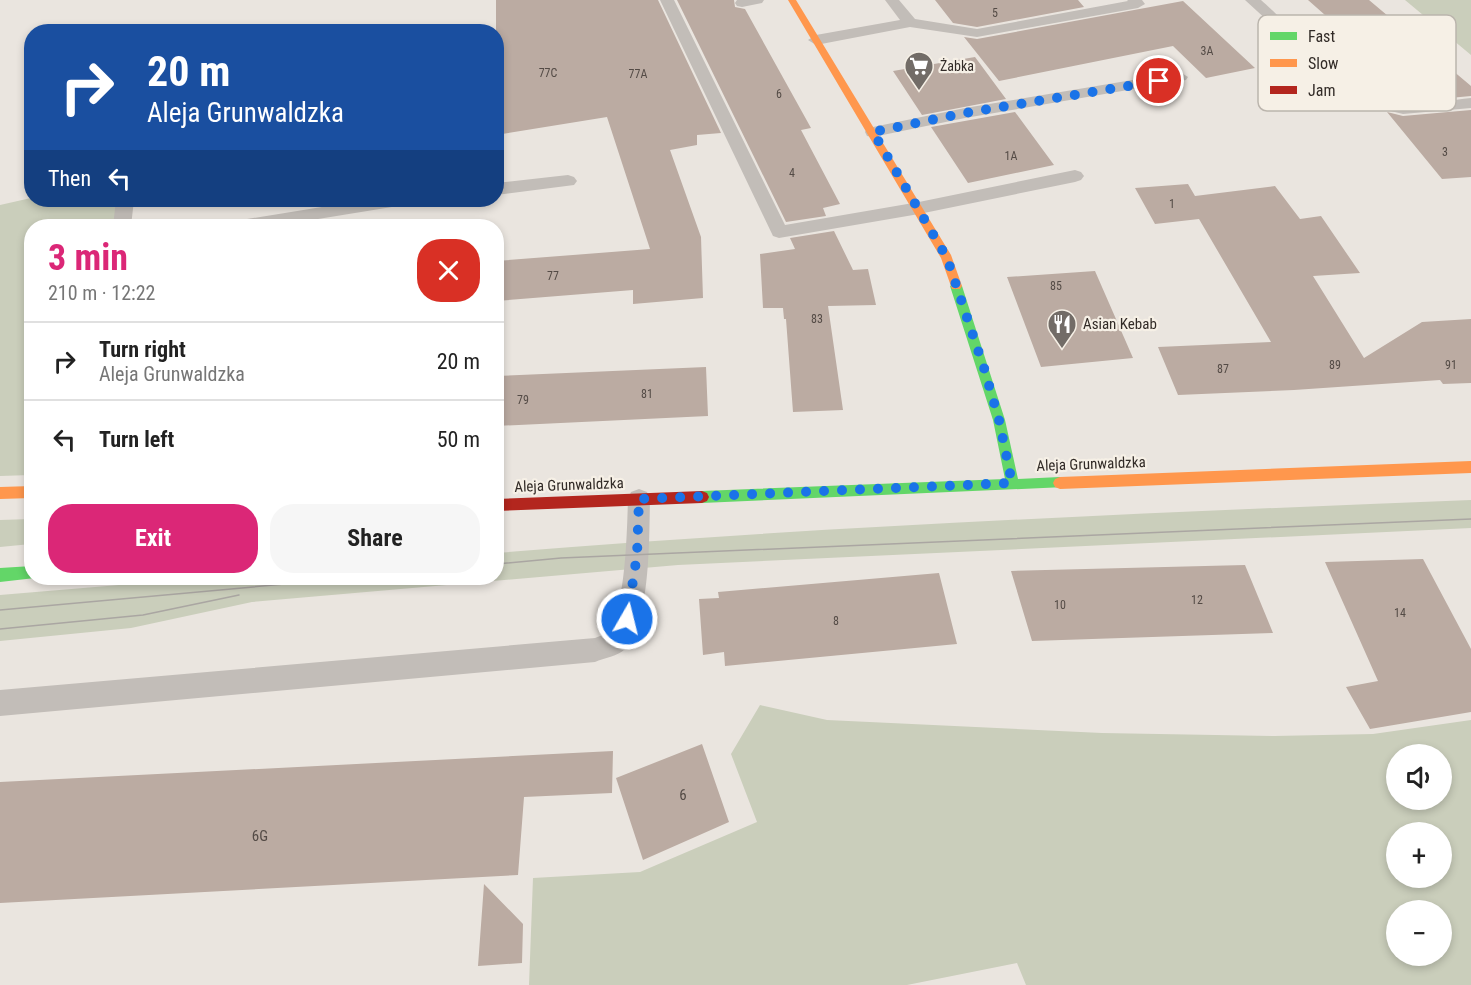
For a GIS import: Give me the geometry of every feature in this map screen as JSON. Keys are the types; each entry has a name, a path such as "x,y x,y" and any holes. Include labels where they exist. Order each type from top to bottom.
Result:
{"main road":[{"path":"792,0 947,258 994,403 1012,483"},
{"name":"Aleja Grunwaldzka","path":"504,505 1471,466"},
{"path":"0,493 24,492"},
{"path":"0,575 24,573"}],"lane":[{"path":"742,3 757,0"},
{"path":"892,0 910,23"},
{"path":"816,40 910,23 960,33 977,33 1138,4 1134,0"},
{"path":"1252,0 1270,15"},
{"path":"670,7 692,12"},
{"path":"670,7 779,232 919,208 1075,176"},
{"path":"873,132 965,113 1180,77"},
{"path":"1456,104 1471,103"},
{"path":"504,188 568,181"},
{"path":"283,219 356,207"},
{"path":"0,703 595,650 616,641 627,619 637,555 639,499"}],"green space":[{"path":"1405,0 1471,0 1471,55 1456,42 1456,15 1423,15"},
{"path":"24,200 24,207 124,207 123,219 24,219 24,475 0,476 0,205"},
{"path":"1471,500 1471,528 678,565 504,580 504,552 740,535 1105,515"},
{"path":"24,519 24,545 0,547 0,520"},
{"path":"119,585 448,585 252,602 131,628 0,641 0,595"},
{"path":"760,705 827,720 1102,733 1274,736 1373,734 1471,720 1471,985 1026,985 1017,963 907,985 529,985 533,878 640,872 757,822 731,754"}],"building":[{"path":"496,0 658,0 721,133 697,135 697,145 670,150 701,237 703,298 633,304 633,290 504,300 504,260 650,249 607,117 504,134 504,24 496,24"},
{"path":"677,0 734,0 735,7 745,9 811,128 801,130 840,204 823,208 826,216 786,222"},
{"path":"935,0 1078,0 1084,7 977,27 953,23"},
{"path":"1308,0 1369,0 1387,15 1325,15"},
{"path":"1183,1 1255,68 1206,78 1173,46 999,81 964,37 977,39"},
{"path":"975,57 1006,99 922,115 893,71"},
{"path":"1456,73 1471,86 1471,96 1456,97"},
{"path":"1471,110 1471,177 1442,179 1387,112 1403,116"},
{"path":"1015,112 1054,165 968,183 931,127"},
{"path":"1188,184 1195,196 1275,186 1300,219 1321,216 1360,273 1313,276 1364,358 1422,322 1471,319 1471,383 1443,384 1440,380 1178,395 1158,347 1271,342 1199,219 1155,224 1135,188"},
{"path":"834,231 853,270 868,269 876,305 828,306 843,410 793,412 786,319 784,319 783,308 763,308 760,254 795,249 790,238"},
{"path":"1095,271 1133,358 1041,367 1007,277"},
{"path":"706,367 708,416 504,426 504,376"},
{"path":"1423,559 1471,649 1471,712 1370,729 1346,687 1378,681 1325,562"},
{"path":"1245,565 1273,633 1032,641 1011,571"},
{"path":"939,573 957,644 725,666 724,652 703,655 699,599 719,598 718,592"},
{"path":"702,744 729,822 643,860 616,778"},
{"path":"613,751 612,793 524,797 518,875 0,903 0,782"},
{"path":"484,884 523,924 522,963 478,966"}],"tram line":[{"path":"504,563 561,558 1471,519"},
{"path":"0,610 274,585"},
{"path":"0,629 143,615 239,595"}],"traffic: fast":[{"path":"956,286 999,420 1012,483"},
{"path":"702,497 1060,483"},
{"path":"0,575 24,573"}],"traffic: slow":[{"path":"792,0 947,258 956,286"},
{"path":"1060,483 1471,467"},
{"path":"0,493 24,492"}],"traffic: jam":[{"path":"504,505 702,497"}],"place":[{"name":"Żabka","path":"919,92"},
{"name":"Asian Kebab","path":"1062,350"}],"route":[{"path":"627,619 637,555 639,499 1012,483 999,420 984,368 947,258 873,132 965,113 1159,81"}]}
